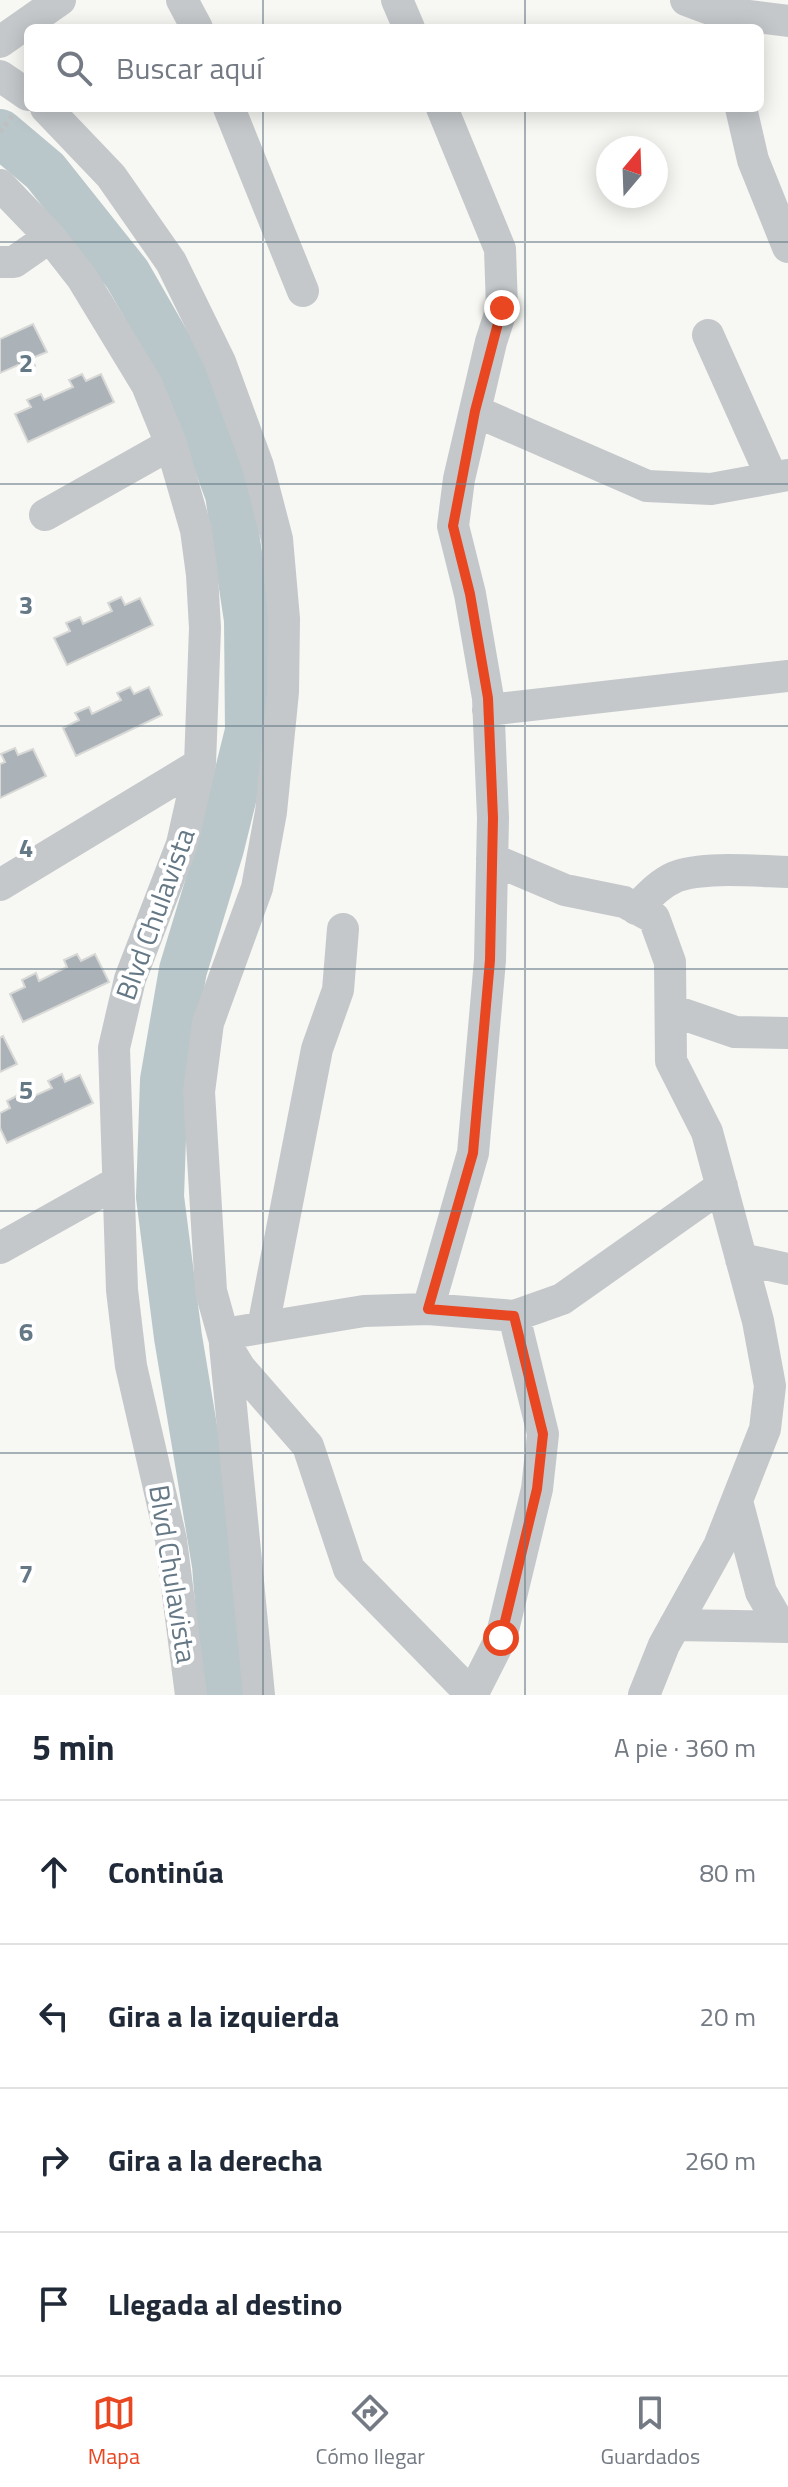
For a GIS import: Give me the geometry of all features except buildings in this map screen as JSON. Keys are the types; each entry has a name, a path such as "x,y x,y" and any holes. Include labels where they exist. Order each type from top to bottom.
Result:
{"street":[{"path":"26,24 60,0"},
{"path":"182,0 195,24"},
{"path":"397,0 407,24"},
{"path":"686,0 720,20 788,21"},
{"path":"0,42 24,25"},
{"path":"0,76 24,92"},
{"path":"50,112 111,176 171,262 220,362 258,466 277,539 284,619 283,692 271,812 257,888 208,1023 199,1092 211,1291 224,1334 240,1368 308,1446 339,1549 349,1569 472,1695 501,1638 537,1489 543,1434 514,1316"},
{"path":"231,112 303,291"},
{"path":"428,1309 473,1153 490,960 492,859 488,710 470,594 453,526 475,411 502,308 500,249 444,112"},
{"path":"742,112 753,160 788,247"},
{"name":"Blvd Chulavista","path":"0,185 50,237 82,278 147,385 171,444 196,530 202,575 205,628 200,764 182,844 130,979 117,1023 114,1077 122,1290 131,1366 171,1540 191,1695"},
{"path":"0,262 14,262 50,237"},
{"path":"475,411 647,486 711,489 780,476 708,335"},
{"path":"45,515 171,444"},
{"path":"488,710 788,676"},
{"path":"0,885 200,764"},
{"path":"492,859 565,890 624,902 654,918 670,962 671,1061 707,1132 779,1391 719,1546 675,1625 644,1695"},
{"path":"636,909 658,887 677,876 733,871 788,872"},
{"path":"263,1327 317,1049 338,990 343,929"},
{"path":"671,1010 735,1032 788,1033"},
{"path":"0,1248 118,1182"},
{"path":"224,1334 364,1311 428,1309 514,1316 562,1299 722,1186"},
{"path":"741,1259 788,1269"},
{"path":"224,1334 259,1695"},
{"path":"737,1501 761,1592 784,1626"},
{"path":"675,1625 784,1626"}],"waterway":[{"path":"0,133 45,171 127,274 185,375 229,494 248,620 249,731 220,848 183,970 164,1080 160,1197 178,1337 216,1565 226,1695"}],"route":[{"path":"501,1638 537,1489 543,1434 514,1316 428,1309 434,1297 473,1153 490,960 493,818 488,698 470,594 453,526 459,479 502,308"}]}
